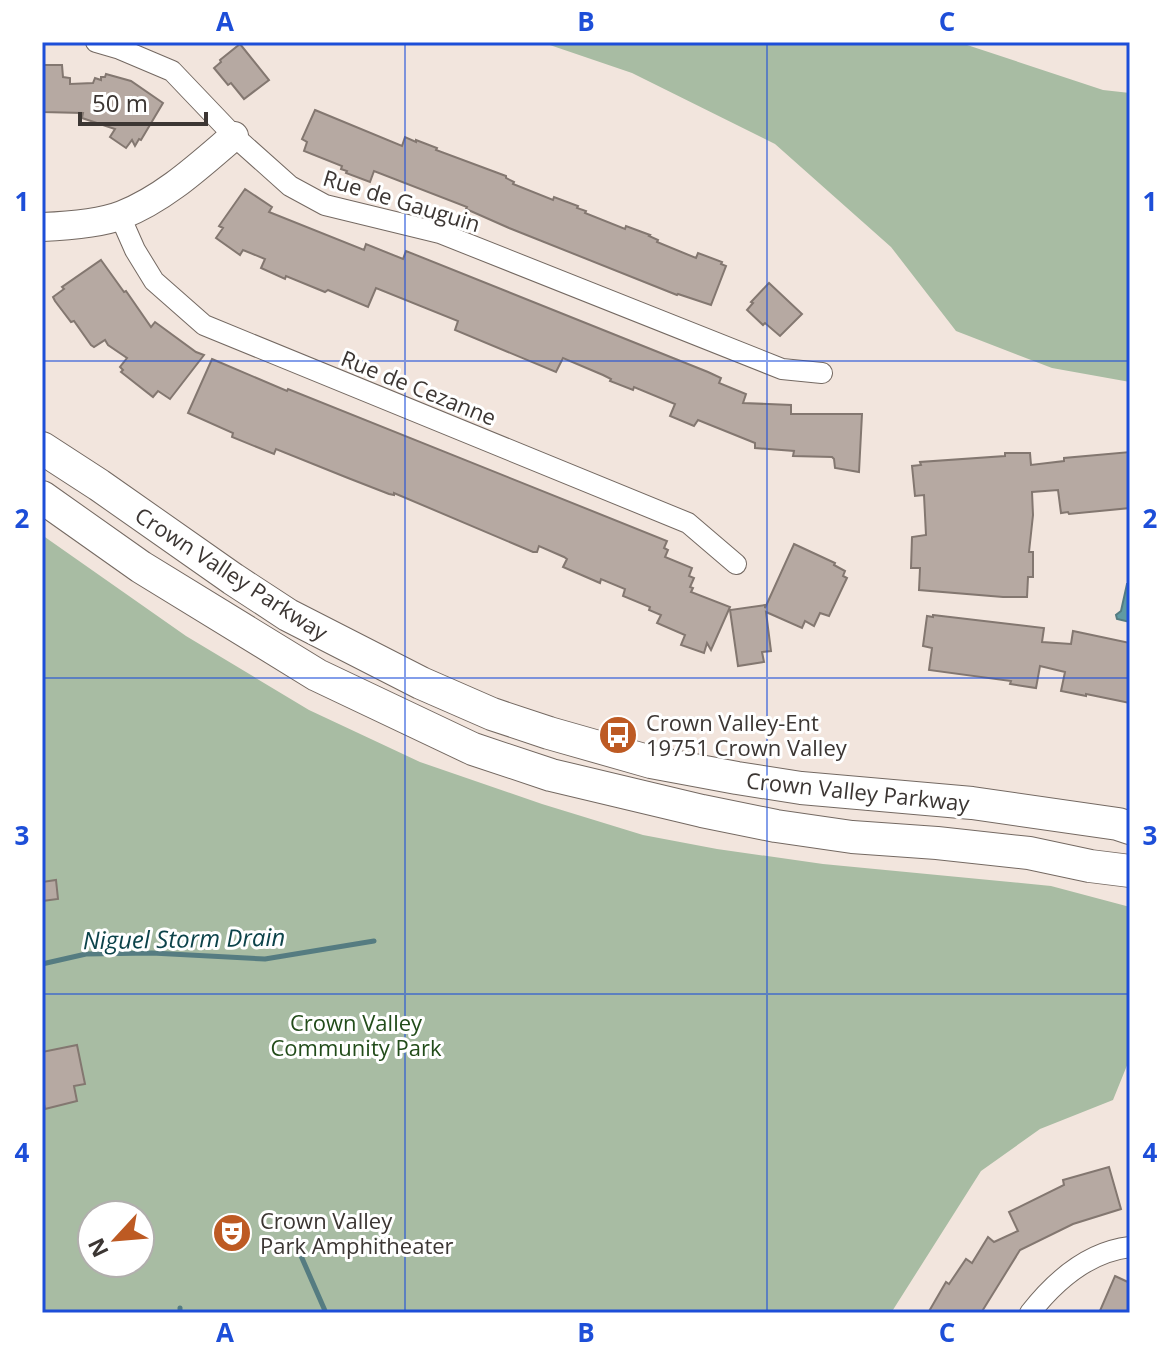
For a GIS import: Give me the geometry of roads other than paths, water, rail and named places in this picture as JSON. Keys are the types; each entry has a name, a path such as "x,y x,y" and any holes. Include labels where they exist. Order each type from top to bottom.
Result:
{"main road":[{"name":"Crown Valley Parkway","path":"42,448 288,615 378,662 492,714 651,762 737,778 801,788 972,803 1130,828"},
{"name":"Crown Valley Parkway","path":"42,497 141,567 306,668 473,749 551,775 776,826 852,837 1029,853 1130,871"}],"street":[{"name":"Rue de Gauguin","path":"96,42 172,71 234,136 290,186 325,205 440,233 782,369 822,373"},
{"path":"42,227 120,216 179,183 234,136"},
{"name":"Rue de Cezanne","path":"120,216 135,250 154,281 204,325 688,523 736,564"},
{"path":"1030,1313 1048,1290 1074,1269 1102,1254 1130,1247"}],"water":[{"path":"1127,584 1130,584 1130,622 1117,619 1116,615 1121,611"}],"waterway":[{"name":"Niguel Storm Drain","path":"42,964 86,954 152,953 265,959 374,941"},
{"path":"298,1249 326,1313"},
{"path":"180,1308 180,1313"}],"place":[{"name":"Crown Valley-Ent 19751 Crown Valley","path":"618,735"},
{"name":"Crown Valley Park Amphitheater","path":"232,1233"}],"park label":[{"name":"Crown Valley Community Park","path":"356,1034"}]}
